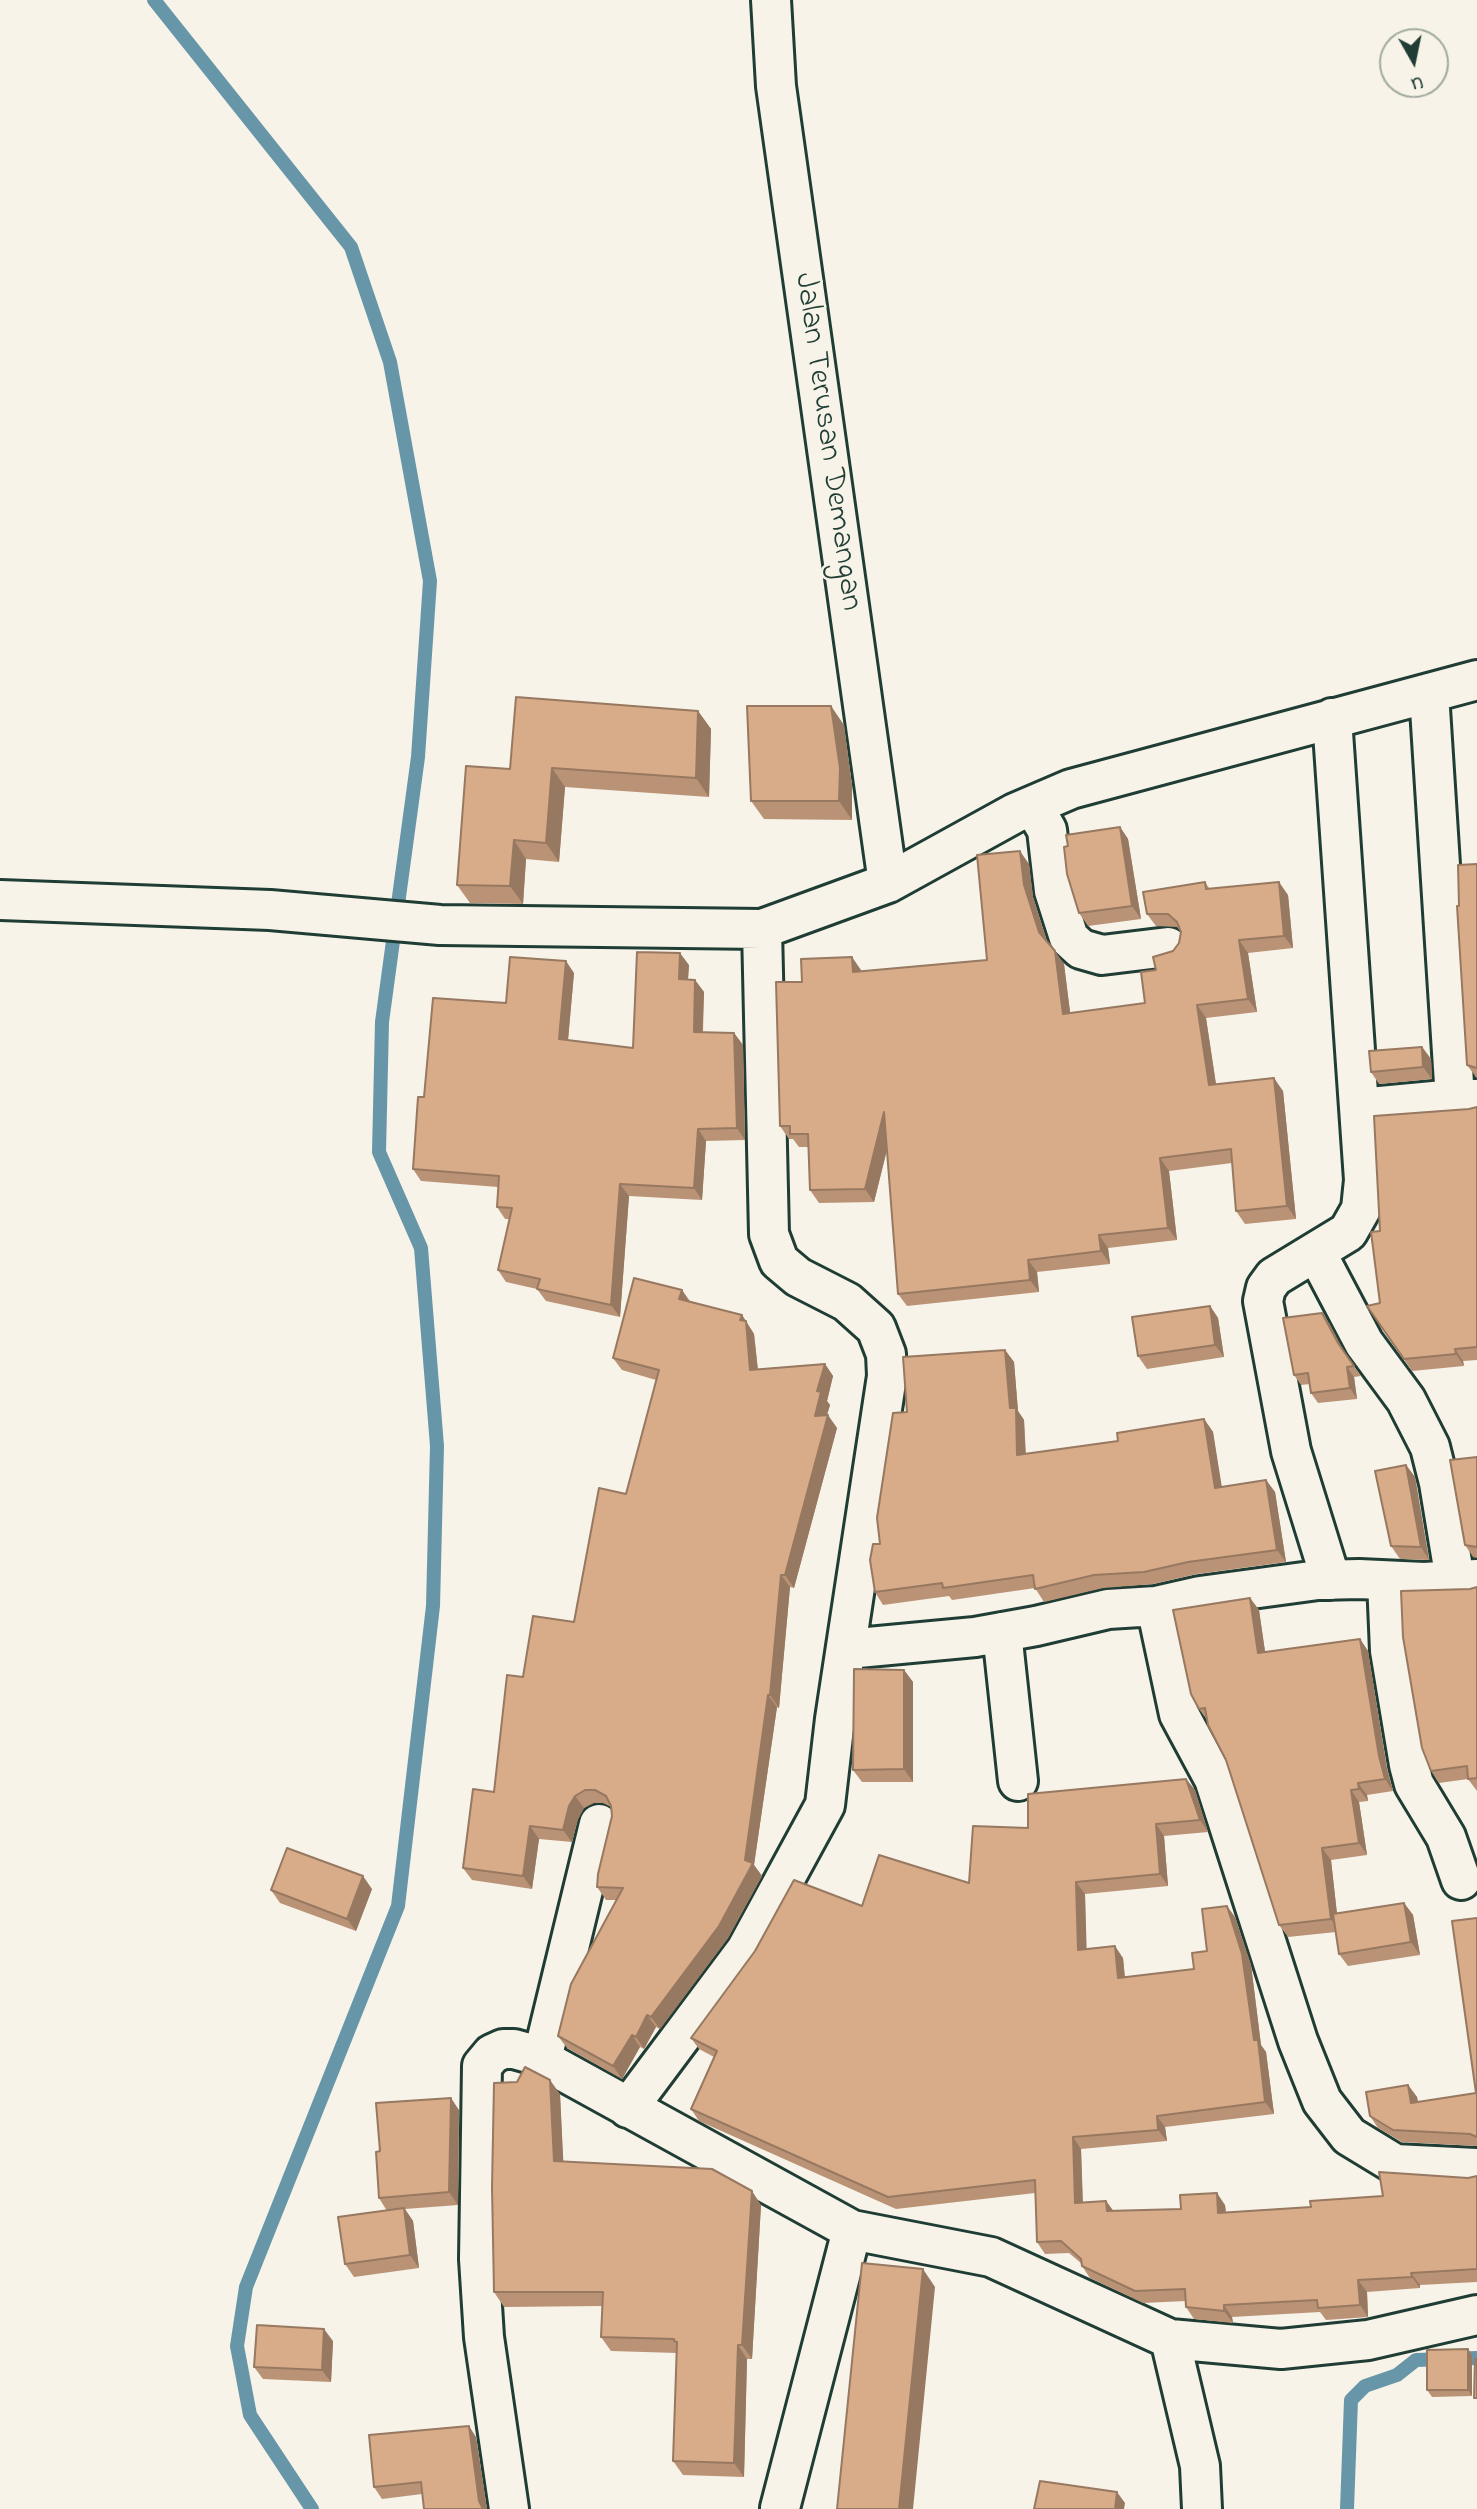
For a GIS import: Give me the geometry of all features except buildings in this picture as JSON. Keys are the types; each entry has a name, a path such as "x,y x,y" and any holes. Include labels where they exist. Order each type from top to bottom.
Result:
{"street":[{"name":"Jalan Terusan Demangan","path":"771,0 776,86 888,883"},
{"path":"0,900 270,910 440,925 762,929 888,883 1029,807 1071,789 1477,680"},
{"path":"1359,1108 1466,1099 1429,693"},
{"path":"1331,1580 1291,1451 1263,1301 1266,1288 1275,1277 1348,1232 1361,1209 1364,1180 1332,718"},
{"path":"1029,807 1047,830 1054,891 1069,938 1081,949 1102,955 1168,947"},
{"path":"628,2108 747,1950 825,1805 835,1719 887,1376 886,1354 876,1328 846,1302 798,1277 779,1261 769,1234 762,929"},
{"path":"847,1649 975,1637 1108,1609 1156,1606 1200,1596 1331,1580 1466,1579 1430,1447 1406,1400 1364,1343 1316,1252"},
{"path":"1387,1581 1391,1651 1409,1765 1414,1784 1446,1837 1461,1880"},
{"path":"1156,1606 1179,1714 1214,1779 1298,2041 1322,2101 1349,2136 1395,2164 1477,2168"},
{"path":"1002,1632 1018,1781"},
{"path":"542,2059 599,1824"},
{"path":"509,2509 484,2337 480,2272 482,2066 492,2054 503,2049 514,2049 542,2059 852,2230 991,2257 1170,2339 1281,2349 1368,2340 1477,2315"},
{"path":"780,2508 852,2230"},
{"path":"1170,2339 1200,2466 1202,2509"}],"waterway":[{"path":"154,0 351,247 390,362 430,581 418,757 382,1022 379,1152 421,1248 437,1446 433,1606 398,1906 246,2287 237,2346 250,2415 312,2509"},
{"path":"1347,2509 1351,2400 1365,2386 1397,2375 1416,2360 1477,2358"}]}
